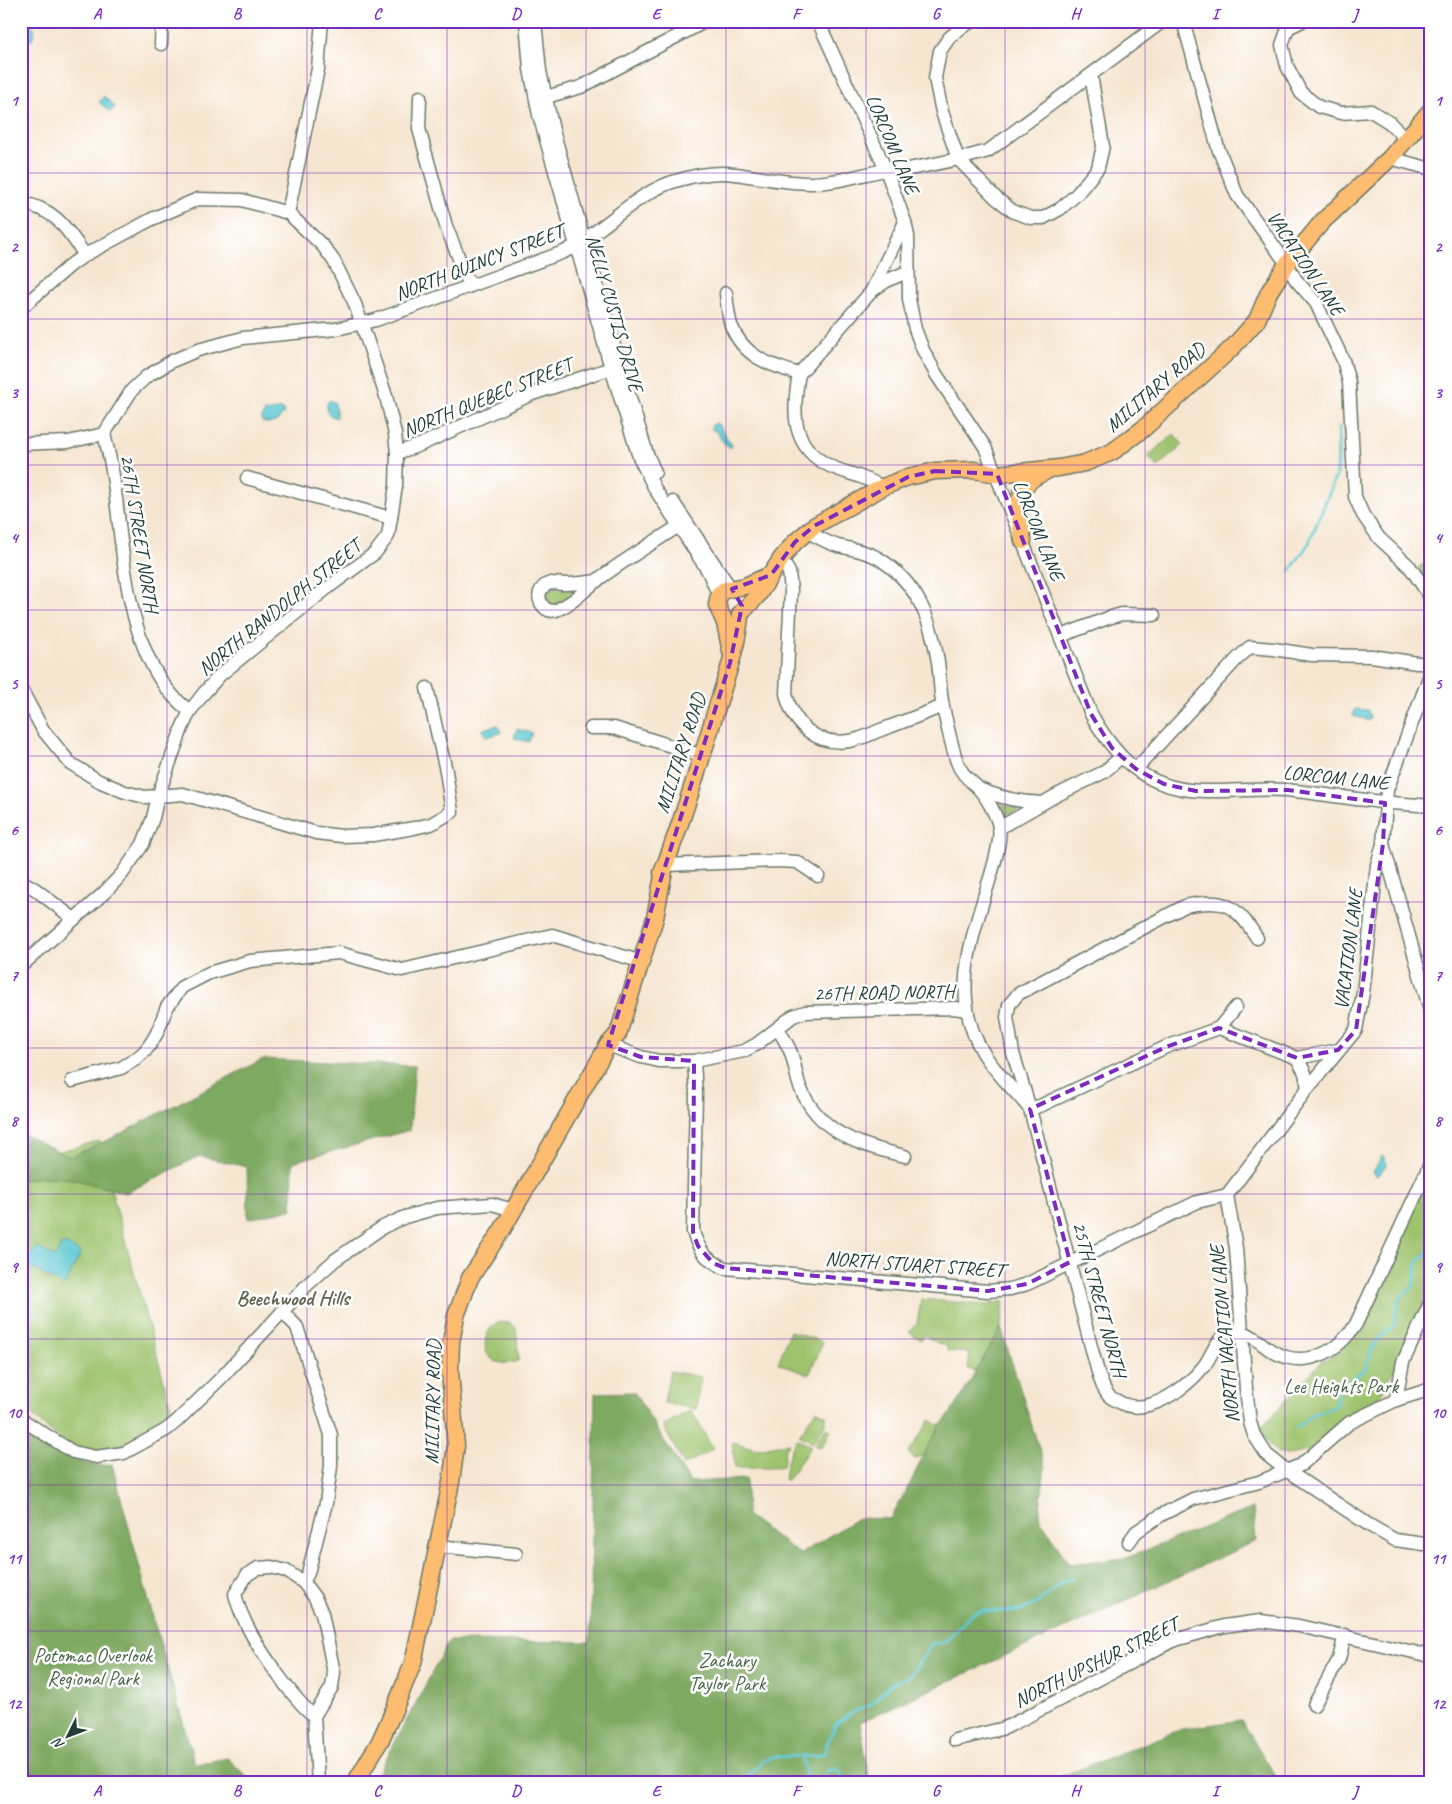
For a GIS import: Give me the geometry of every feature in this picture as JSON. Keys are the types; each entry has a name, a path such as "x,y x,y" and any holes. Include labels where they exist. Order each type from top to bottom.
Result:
{"main road":[{"name":"MILITARY ROAD","path":"355,1783 383,1733 412,1663 438,1546 456,1446 450,1371 451,1342 456,1316 470,1278 513,1210 608,1044 618,1034 637,961 655,918 665,865 703,756 737,636 741,614 758,595 781,559 795,542 837,512 883,487 908,477 935,471 974,470 997,474 1059,468 1085,463 1112,452 1143,429 1234,347 1257,320 1269,292 1287,264 1322,222 1390,158 1431,110"},
{"path":"1023,541 1018,509 1020,493 1026,483 1035,476 1059,468"},
{"path":"732,654 722,615 717,605 727,591 751,584 771,575"},
{"path":"722,615 730,620 735,619 741,614 740,600 727,591"}],"street":[{"path":"161,44 162,21"},
{"path":"288,213 318,69 322,21"},
{"name":"NELLY CUSTIS DRIVE","path":"526,21 530,69 616,366 654,489 682,524 727,591"},
{"name":"NELLY CUSTIS DRIVE","path":"535,21 540,71 540,99"},
{"path":"540,99 581,87 706,21"},
{"name":"LORCOM LANE","path":"818,21 886,170 905,222 908,236 907,272 909,299 915,328 923,350 936,374 985,447 1091,714 1105,738 1121,757 1151,779 1196,791 1288,790 1431,806"},
{"name":"NORTH QUINCY STREET","path":"104,434 132,390 154,371 182,357 229,341 336,329 385,317 556,254 580,243 657,188 688,177 733,173 774,180 810,183 841,180 886,170 901,170 988,151 1163,21"},
{"name":"VACATION LANE","path":"1183,21 1218,148 1237,195 1287,264 1296,280 1316,303 1334,339 1346,370 1349,382 1355,497 1363,515 1378,538 1410,567 1431,598"},
{"path":"1302,21 1288,28 1282,45 1287,66 1301,93 1319,108 1341,113 1371,111 1390,124 1407,140"},
{"path":"965,23 949,38 940,51 935,78 942,112 958,159 996,198 1014,212 1031,218 1043,218 1060,209 1077,194 1098,168 1103,146 1091,75"},
{"path":"420,97 419,129 446,226 470,286"},
{"path":"1390,158 1431,169"},
{"path":"21,308 86,254 152,219 198,199 242,200 288,213 323,246 334,261 355,304 362,324 386,396 396,434 396,486 392,518 247,478"},
{"path":"21,203 45,210 57,218 86,254"},
{"path":"883,487 860,476 832,467 813,454 801,438 794,416 799,374 870,292 905,222"},
{"path":"870,292 888,280 907,272"},
{"path":"726,293 731,324 744,345 767,364 799,374"},
{"name":"NORTH QUEBEC STREET","path":"397,453 420,445 532,394 616,366"},
{"path":"21,444 68,442 104,434"},
{"name":"26TH STREET NORTH","path":"104,434 114,482 128,597 142,643 161,682 172,696 190,711"},
{"name":"NORTH RANDOLPH STREET","path":"21,966 104,893 122,874 134,857 153,818 158,796 182,728 190,711 204,693 220,675 326,589 379,550 388,536 392,518"},
{"path":"597,581 682,524"},
{"name":"25TH STREET NORTH","path":"808,532 838,546 866,553 887,564 902,578 924,610 937,661 943,706 958,764 962,773 979,789 988,802 999,828 998,847 969,948 965,979 966,1010 975,1036 984,1054 1030,1109"},
{"path":"781,559 789,572 791,592 786,694 796,720 804,728 812,734 828,740 849,741 943,706"},
{"path":"1061,636 1122,614 1154,615"},
{"path":"1136,769 1237,659 1250,648 1273,649 1312,655 1372,656 1417,663 1431,663"},
{"name":"VACATION LANE","path":"1227,1195 1308,1088 1356,1030 1363,993 1377,865 1383,844 1385,802 1389,783 1431,672"},
{"path":"21,689 43,730 70,763 99,781 125,792 145,797 183,794 293,827 316,833 342,836 392,833 431,824 452,812 446,771 427,688"},
{"path":"591,728 614,728 703,756"},
{"path":"999,828 1042,803 1104,772 1121,757"},
{"path":"979,789 996,797 1022,802 1042,803"},
{"path":"1383,844 1431,1014"},
{"path":"665,865 797,862 818,876"},
{"path":"21,881 74,919"},
{"name":"25TH STREET NORTH","path":"1242,1332 1231,1332 1224,1336 1204,1366 1176,1392 1147,1405 1126,1406 1110,1397 1102,1383 1093,1354 1030,1109 1016,1067 1007,1017 1009,1005 1018,994 1184,906 1205,902 1220,903 1232,908 1242,916 1257,938"},
{"path":"72,1081 121,1068 136,1059 151,1043 168,1007 182,987 209,973 250,961 340,953 402,970 552,935 637,961"},
{"path":"1030,1109 1166,1047 1219,1028 1236,1007"},
{"name":"26TH ROAD NORTH","path":"608,1044 641,1057 659,1061 694,1061 744,1051 778,1029 793,1016 805,1012 817,1010 955,1008 966,1010"},
{"path":"1219,1028 1298,1058 1338,1050"},
{"path":"778,1029 791,1052 800,1086 810,1107 826,1125 863,1146 905,1156"},
{"path":"1298,1058 1305,1073 1308,1088"},
{"name":"NORTH STUART STREET","path":"694,1061 696,1094 693,1232 698,1246 705,1256 725,1268 988,1291 1010,1289 1027,1284 1063,1268 1070,1262 1197,1202 1227,1195"},
{"path":"1242,1332 1273,1352 1285,1357 1315,1357 1328,1352 1339,1344 1356,1324 1431,1162"},
{"name":"NORTH VACATION LANE","path":"1227,1195 1236,1248 1246,1389 1250,1422 1254,1436 1267,1455 1286,1470 1369,1525 1396,1540 1424,1544 1431,1542"},
{"path":"21,1419 73,1452 96,1457 124,1453 166,1430 176,1422 307,1285 336,1260 383,1227 405,1217 437,1208 492,1204 513,1210"},
{"path":"1396,1400 1403,1362 1431,1301"},
{"path":"282,1311 297,1327 331,1435 331,1466 326,1503 304,1582"},
{"path":"1129,1542 1136,1532 1161,1515 1193,1499 1259,1482 1301,1465 1349,1423 1396,1400 1431,1389"},
{"path":"438,1546 516,1554"},
{"path":"314,1716 304,1708 268,1659 244,1620 234,1594 247,1575 258,1568 271,1567 286,1572 304,1582 322,1613 334,1674 332,1687 314,1716 318,1783"},
{"name":"NORTH UPSHUR STREET","path":"955,1740 1005,1728 1172,1641 1224,1626 1261,1622 1299,1626 1431,1656"},
{"path":"1314,1705 1339,1659 1344,1635"}],"highlighted area":[{"path":"935,471 997,474 1091,714 1112,748 1136,769 1164,784 1196,791 1288,790 1385,803 1383,844 1356,1030 1338,1050 1297,1058 1219,1028 1166,1047 1030,1109 1070,1262 1027,1284 988,1291 725,1268 713,1263 698,1246 693,1232 694,1061 641,1057 608,1045 730,663 742,606 732,589 771,575 795,542 814,526 908,477"}],"green space":[{"path":"1174,434 1183,445 1157,467 1148,456"},
{"path":"1421,565 1431,565 1431,588 1417,569"},
{"path":"577,588 578,591 555,605 547,604 545,593 550,589"},
{"path":"995,803 1017,808 1018,810 1001,817"},
{"path":"263,1059 415,1066 410,1130 293,1162 292,1209 248,1219 247,1167 199,1156 126,1193 72,1179 45,1177 21,1180 21,1130 25,1135 70,1157 114,1137"},
{"path":"100,1141 109,1182 173,1414 140,1437 127,1443 101,1450 74,1446 51,1432 30,1414 27,1418 23,1415 21,1408 21,1161"},
{"name":"Lee Heights Park","path":"1431,1173 1431,1290 1380,1396 1339,1422 1309,1450 1286,1455 1279,1453 1272,1448 1258,1431 1321,1362 1332,1357 1348,1343"},
{"path":"921,1299 986,1305 1004,1301 1001,1328 975,1372 968,1368 970,1353 948,1351 947,1341 944,1345 941,1345 924,1335 921,1340 909,1332 917,1324"},
{"path":"500,1322 509,1322 516,1328 519,1360 515,1362 498,1362 487,1353 485,1346 488,1332"},
{"name":"Zachary Taylor Park","path":"1001,1328 1045,1467 1039,1517 1069,1564 1126,1558 1253,1508 1256,1541 860,1722 870,1783 373,1783 449,1641 590,1642 595,1393 634,1392 690,1482 746,1479 747,1516 800,1554 858,1518 890,1519 911,1482 923,1455 940,1426 956,1406"},
{"path":"790,1331 823,1342 809,1375 778,1363"},
{"path":"670,1371 701,1377 696,1409 664,1403"},
{"path":"691,1410 713,1449 684,1465 663,1426"},
{"path":"816,1410 827,1416 824,1421 826,1422 813,1443 799,1435"},
{"path":"930,1420 940,1426 923,1455 915,1459 908,1454"},
{"name":"Potomac Overlook Regional Park","path":"21,1425 52,1447 75,1460 87,1464 112,1464 195,1764 228,1758 253,1783 21,1783"},
{"path":"825,1428 831,1430 821,1448 815,1445"},
{"path":"797,1439 811,1446 787,1481 784,1479 787,1463"},
{"path":"732,1442 757,1449 789,1443 785,1451 783,1466 772,1468 735,1468"},
{"path":"1241,1720 1280,1783 1044,1783 1182,1729"}],"water":[{"path":"30,23 35,29 32,40 26,43 24,41 24,26"},
{"path":"104,96 115,107 110,112 99,102"},
{"path":"330,400 335,403 337,418 327,412 327,403"},
{"path":"281,409 284,413 277,421 272,423 262,422 261,418 265,412"},
{"path":"717,423 732,445 730,448 722,441 717,432 711,429 712,425"},
{"path":"1356,709 1368,710 1370,719 1367,721 1353,716"},
{"path":"498,725 501,733 486,737 483,729"},
{"path":"517,729 532,733 529,742 514,738"},
{"path":"1382,1156 1385,1157 1386,1166 1376,1176 1373,1172"},
{"path":"63,1243 81,1253 64,1286 26,1265 36,1247 55,1257"}],"waterway":[{"path":"1290,571 1309,543 1337,473 1339,427"},
{"path":"1297,1427 1312,1415 1335,1406 1342,1386 1365,1370 1371,1351 1378,1340 1395,1324 1398,1304 1402,1296 1412,1287 1419,1260 1431,1251"},
{"path":"801,1756 815,1756 825,1753 836,1724 851,1713 871,1704 890,1685 910,1676 931,1644 945,1642 971,1614 981,1611 1020,1611 1039,1602 1063,1582 1072,1578"},
{"path":"742,1783 756,1767 767,1759 801,1756 808,1781 812,1783"},
{"path":"820,1783 828,1770 837,1769 843,1778 843,1783"},
{"path":"533,1783 547,1775 571,1783"},
{"path":"640,1783 649,1778 678,1783"}],"district":[{"name":"Beechwood Hills","path":"293,1298"}]}
